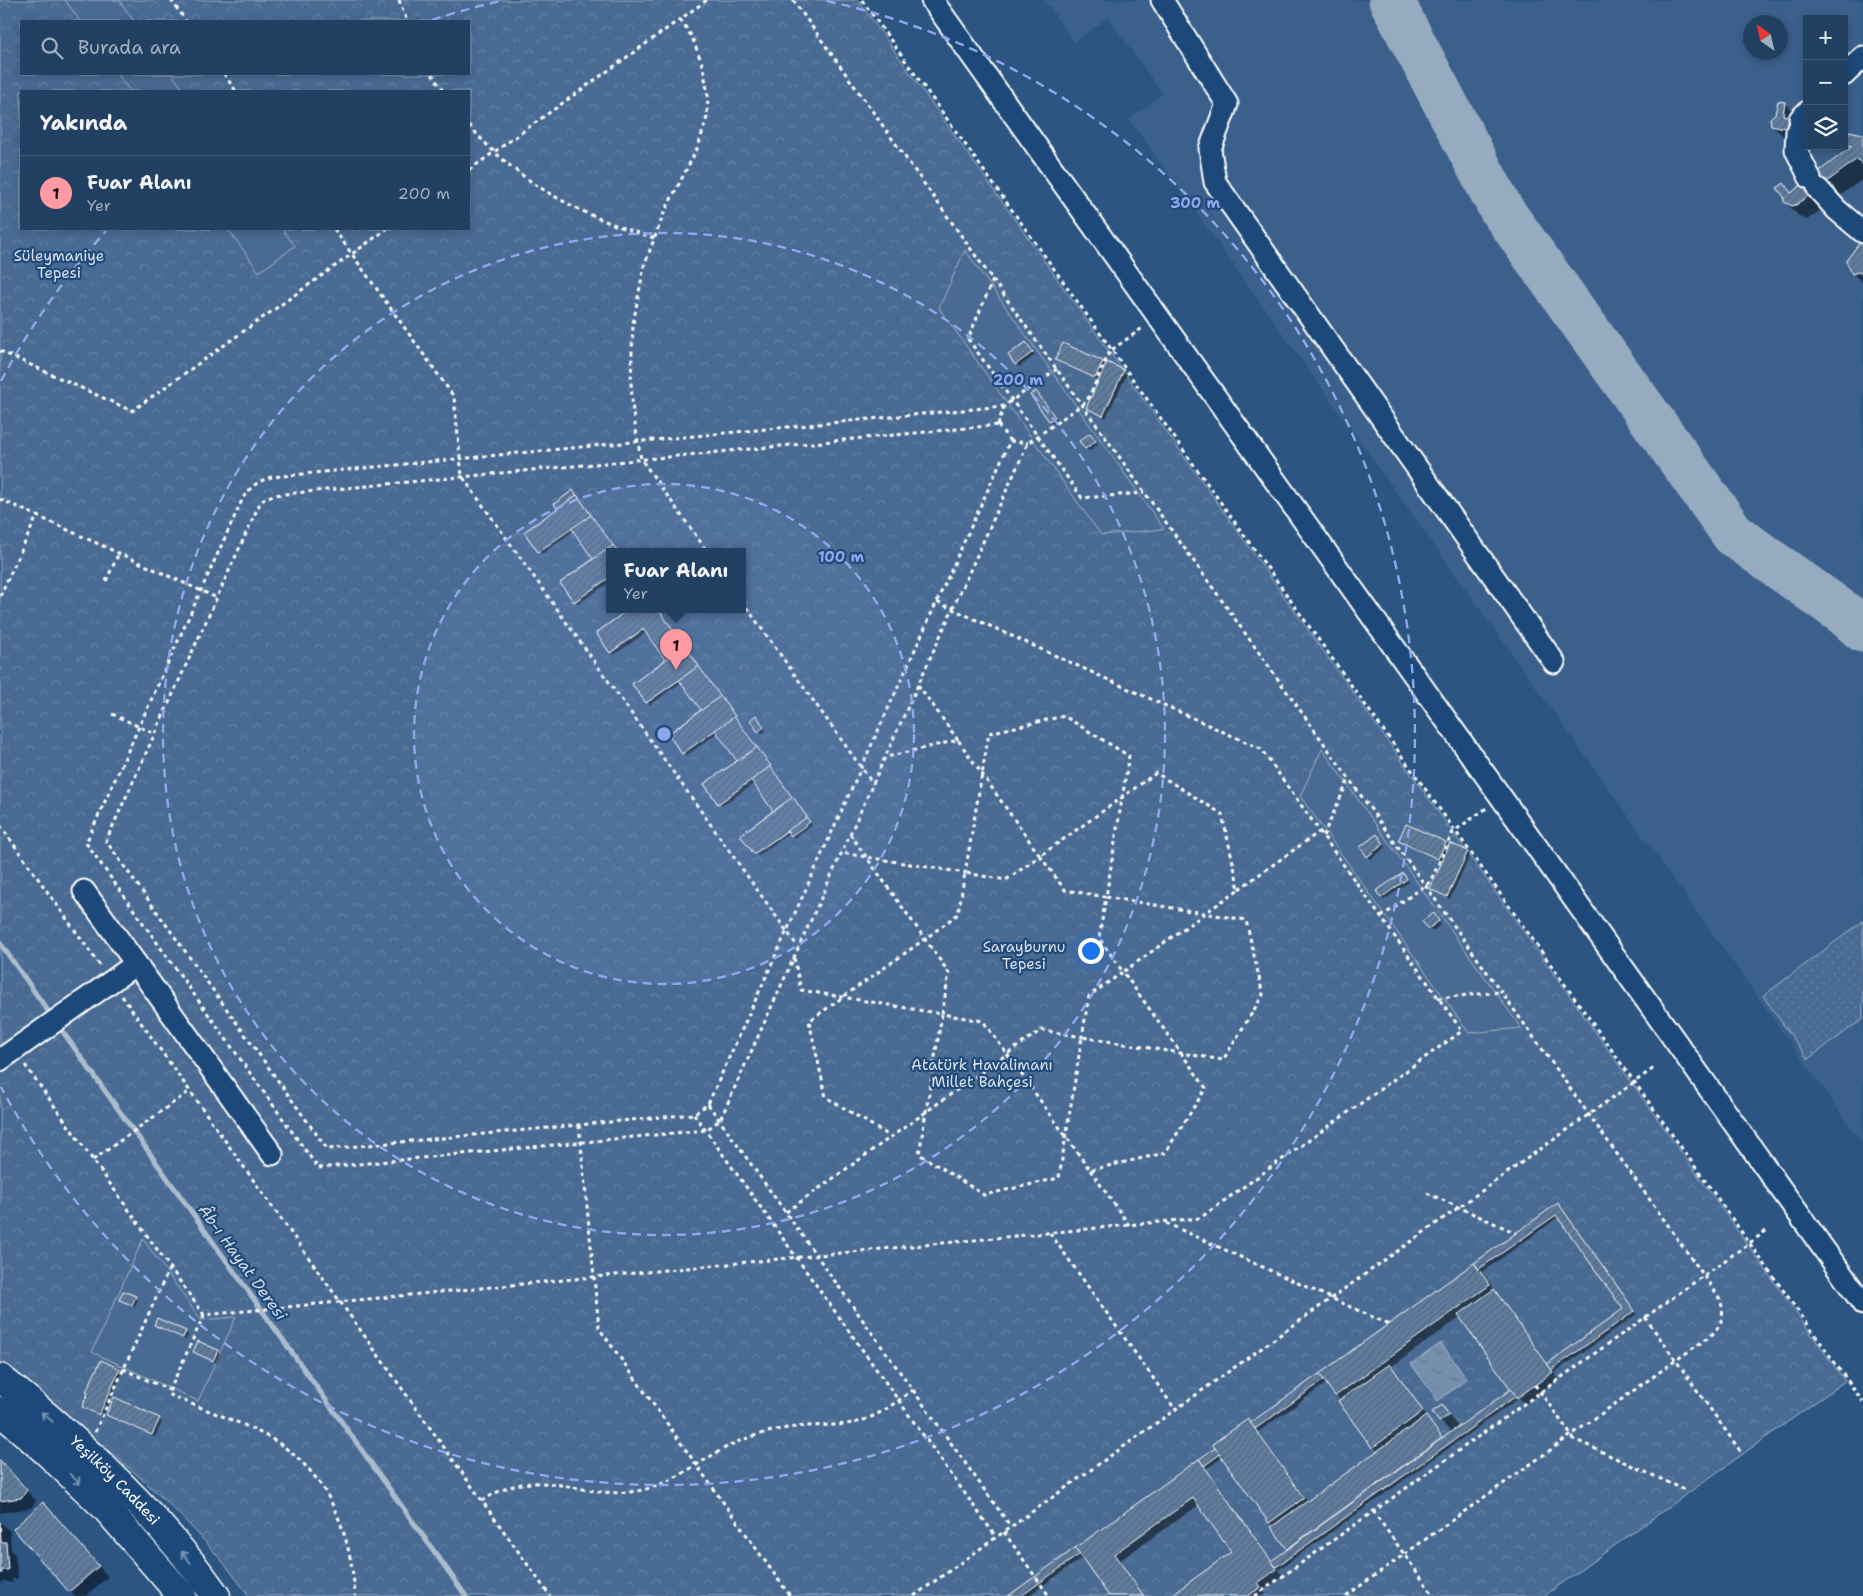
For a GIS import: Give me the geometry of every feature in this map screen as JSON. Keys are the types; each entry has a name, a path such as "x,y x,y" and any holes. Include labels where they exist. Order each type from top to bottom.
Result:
{"highway":[{"name":"Yeşilköy Caddesi","path":"0,1378 65,1432 104,1468 178,1546 216,1596"},
{"name":"Yeşilköy Caddesi","path":"5,1418 106,1507 182,1596"}],"lane":[{"path":"932,0 1863,1304"},
{"path":"1162,0 1226,104 1210,150 1214,182 1554,662"},
{"path":"1848,71 1863,57"},
{"path":"1801,121 1796,150 1814,184 1837,210 1863,232"},
{"path":"84,891 272,1154"},
{"path":"7,1055 136,964"}],"path":[{"path":"171,0 185,20"},
{"path":"399,0 407,20"},
{"path":"470,169 707,0"},
{"path":"793,0 1720,1298 1723,1308 1722,1319 1714,1332 1346,1596"},
{"path":"862,0 1863,1402"},
{"path":"680,20 696,46 704,66 708,96 707,117 698,147 664,213 644,266 633,324 631,383 637,442 641,459 705,548"},
{"path":"225,75 235,90"},
{"path":"433,75 442,90"},
{"path":"470,126 494,152 518,172 568,206 596,219 654,238"},
{"path":"335,230 454,397 462,476 798,948"},
{"path":"0,351 132,411 386,230"},
{"path":"993,280 967,337 1037,437 1083,499 1145,493"},
{"path":"1057,369 1004,406 272,477 260,481 250,488 243,498 86,843 318,1168 706,1130 720,1120 1028,443 1087,401 1112,350 1158,317"},
{"path":"998,425 1004,406"},
{"path":"998,425 1010,441 1028,443"},
{"path":"998,425 462,476 274,495 265,498 259,505 106,841 327,1149 694,1114 708,1104 1010,441"},
{"path":"0,499 217,598"},
{"path":"0,596 37,516"},
{"path":"106,580 119,553"},
{"path":"204,1315 1200,1218 1462,1031 1261,749 937,602"},
{"path":"746,607 873,784"},
{"path":"786,1212 1041,1030 1222,1060 1264,995 1246,920 1065,890 918,685"},
{"path":"112,714 155,734"},
{"path":"891,1137 826,1097 809,1022 958,914 989,733 1064,716 1129,756 1099,938 1206,1088 1165,1153 1090,1170"},
{"path":"885,757 958,740"},
{"path":"842,853 1006,880 1156,773 1222,814 1239,889"},
{"path":"1323,837 1349,779"},
{"path":"1381,917 1430,882 1453,832 1463,824"},
{"path":"0,825 550,1596"},
{"path":"850,834 949,972 918,1154 984,1195 1059,1178 1089,996 1319,832"},
{"path":"794,958 802,990 983,1021 1129,1225"},
{"path":"1438,998 1502,992"},
{"path":"7,1055 93,1160 204,1315"},
{"path":"914,1596 1654,1068"},
{"path":"93,1160 190,1091"},
{"path":"708,1104 1011,1527"},
{"path":"694,1114 996,1537"},
{"path":"579,1125 598,1328 790,1596"},
{"path":"1427,1193 1516,1233"},
{"path":"1164,1222 1388,1324"},
{"path":"1255,1596 1769,1229"},
{"path":"1049,1233 1175,1409"},
{"path":"92,1437 170,1267"},
{"path":"204,1315 168,1394 270,1438 293,1454 312,1473 328,1495 340,1520 351,1560 355,1596"},
{"path":"1646,1317 1741,1452"},
{"path":"123,1370 169,1390"},
{"path":"1535,1385 1574,1440 1687,1491"},
{"path":"482,1501 505,1488 530,1482 556,1483 604,1493 637,1491 668,1482 726,1447 758,1435 791,1428 834,1426 859,1422 883,1411 913,1390"},
{"path":"1373,1512 1434,1596"},
{"path":"1004,1532 1049,1596"}],"shaded area":[{"path":"1044,0 1863,0 1863,1144 1129,119 1163,94 1108,18 1074,42"}],"green space":[{"name":"Atatürk Havalimanı Millet Bahçesi","path":"0,0 858,0 1845,1381 1544,1596 249,1596 195,1530 165,1500 67,1417 0,1364"},
{"path":"65,0 119,0 133,20 79,20"},
{"path":"118,75 173,75 183,90 129,90"},
{"path":"229,230 283,230 295,246 259,272"},
{"path":"965,250 1164,529 1101,535 939,308"},
{"path":"1322,749 1521,1028 1469,1033 1300,796"},
{"path":"1863,921 1863,1019 1808,1059 1763,996"},
{"path":"143,1239 201,1320 236,1317 198,1401 92,1352"}],"water":[{"path":"1441,1343 1467,1379 1438,1401 1411,1364"}],"building":[{"path":"1778,101 1785,102 1783,115 1803,119 1803,132 1771,125 1770,118 1775,114"},
{"path":"1848,131 1863,134 1863,165 1857,159 1796,205 1792,206 1784,202 1784,197 1777,188 1784,183 1791,193 1852,146 1848,145"},
{"path":"1863,238 1863,274 1858,272 1852,274 1846,261"},
{"path":"1026,342 1033,352 1015,365 1008,355"},
{"path":"1063,343 1103,361 1095,378 1055,360"},
{"path":"1107,362 1124,370 1103,416 1086,408"},
{"path":"1036,391 1055,417 1049,421 1030,395"},
{"path":"1090,433 1096,441 1085,449 1079,441"},
{"path":"573,490 615,548 606,548 606,580 574,602 560,583 593,559 571,528 538,552 524,532 557,509 554,504"},
{"path":"577,495 591,515 538,552 524,532"},
{"path":"606,550 606,580 574,602 560,583"},
{"path":"624,613 661,613 663,615 610,653 596,633"},
{"path":"624,613 661,613 810,822 791,836 787,831 754,854 740,835 773,811 751,780 718,804 704,784 737,761 715,730 682,754 668,734 701,710 679,680 646,703 632,684 665,660 643,629 610,653 596,633"},
{"path":"685,646 699,666 646,703 632,684"},
{"path":"721,696 735,716 682,754 668,734"},
{"path":"756,715 764,727 758,732 750,720"},
{"path":"757,747 771,766 718,804 704,784"},
{"path":"793,797 807,817 754,854 740,835"},
{"path":"1406,824 1446,842 1438,859 1398,841"},
{"path":"1377,834 1384,844 1367,857 1360,847"},
{"path":"1450,843 1468,851 1447,897 1430,889"},
{"path":"1403,873 1407,879 1381,898 1376,891"},
{"path":"1434,913 1439,921 1428,929 1422,921"},
{"path":"1558,1203 1635,1311 1551,1370 1547,1364 1623,1309 1556,1215 1479,1269 1474,1263"},
{"path":"1474,1263 1490,1285 1335,1396 1319,1374"},
{"path":"1494,1289 1553,1372 1517,1398 1458,1315"},
{"path":"123,1291 136,1296 132,1305 119,1300"},
{"path":"157,1318 186,1331 183,1338 154,1325"},
{"path":"198,1341 218,1350 213,1361 193,1352"},
{"path":"101,1360 120,1369 99,1415 82,1407 88,1393 86,1392"},
{"path":"1390,1364 1423,1411 1372,1448 1338,1401"},
{"path":"1319,1374 1324,1380 1255,1429 1250,1423"},
{"path":"1511,1389 1516,1396 1276,1567 1271,1561"},
{"path":"114,1397 160,1418 152,1435 106,1415"},
{"path":"1442,1405 1449,1415 1439,1422 1432,1412"},
{"path":"1426,1416 1442,1438 1287,1549 1271,1527"},
{"path":"1248,1419 1304,1498 1269,1523 1212,1444"},
{"path":"1215,1448 1220,1454 1204,1466 1199,1459"},
{"path":"1199,1459 1277,1569 1258,1583 1261,1587 1248,1596 1170,1596 1231,1552 1193,1498 1114,1554 1144,1596 1109,1596 1075,1548"},
{"path":"0,1460 27,1490 21,1498 0,1501"},
{"path":"43,1502 99,1566 69,1592 13,1529"},
{"path":"0,1522 1,1542 6,1542 8,1570 2,1570 2,1573 0,1573"},
{"path":"1075,1548 1080,1554 1021,1596 1008,1596"}],"waterway":[{"name":"Âb-ı Hayat Deresi","path":"0,943 53,1018"},
{"name":"Âb-ı Hayat Deresi","path":"58,1025 466,1596"}],"taxiway":[{"path":"1391,0 1501,209 1734,535 1845,614 1863,630"}],"place":[{"name":"Fuar Alanı","path":"676,670"}],"park label":[{"name":"Süleymaniye Tepesi","path":"59,264"},
{"name":"Sarayburnu Tepesi","path":"1024,956"}]}
